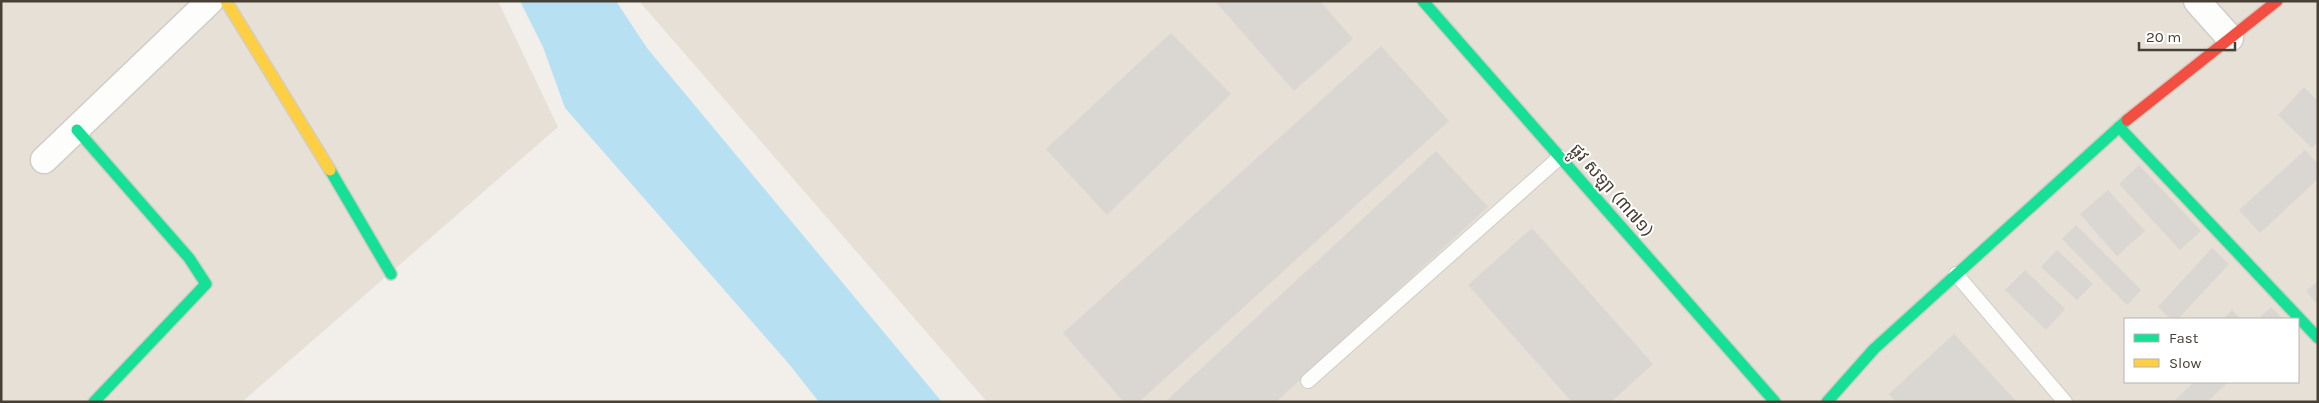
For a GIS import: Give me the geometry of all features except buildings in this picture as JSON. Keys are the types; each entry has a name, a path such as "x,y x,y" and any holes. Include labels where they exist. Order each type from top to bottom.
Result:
{"street":[{"path":"44,160 210,1"},
{"path":"226,1 331,170 392,274"},
{"name":"ផ្លូវ សឡា (៣៧១)","path":"1423,1 1776,402"},
{"path":"2197,1 2230,38"},
{"path":"1827,402 1874,349 2119,127 2277,1"},
{"path":"2119,127 2318,338"},
{"path":"77,130 189,258 206,284 94,402"}],"lane":[{"path":"1308,381 1560,157"},
{"path":"1956,274 2065,402"}],"shaded area":[{"path":"1,1 498,1 558,127 242,402 1,402"},
{"path":"639,1 2318,1 2318,402 987,402"}],"water":[{"path":"520,1 616,1 647,48 942,402 819,402 789,364 565,108 543,47"}],"traffic: fast":[{"path":"1423,1 1775,402"},
{"path":"1827,402 1874,349 2127,120"},
{"path":"2119,127 2318,338"},
{"path":"77,130 189,258 206,284 94,402"},
{"path":"330,170 391,274"}],"traffic: slow":[{"path":"226,1 330,170"}],"traffic: jam":[{"path":"2127,120 2277,1"}]}
